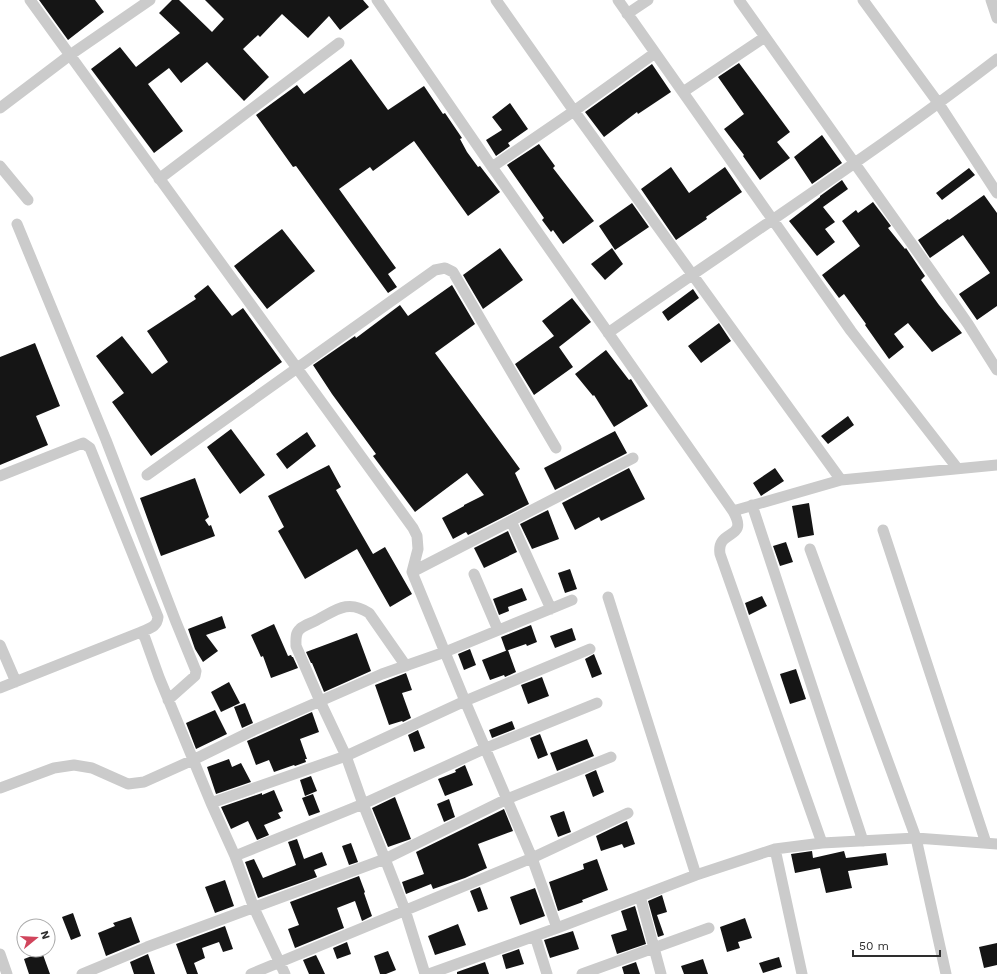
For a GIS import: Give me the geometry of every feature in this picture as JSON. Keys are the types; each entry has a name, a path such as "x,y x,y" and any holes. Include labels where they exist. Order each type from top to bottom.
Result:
{"street":[{"path":"30,0 413,528 418,549 412,572 532,858 557,928"},
{"path":"0,108 70,55 150,0"},
{"path":"377,0 738,519 736,531 722,541 719,546 720,554 822,843"},
{"path":"496,0 574,111 841,480"},
{"path":"618,0 851,331 958,469"},
{"path":"627,14 648,0"},
{"path":"739,0 968,324 997,370"},
{"path":"864,0 939,104 997,193"},
{"path":"991,0 997,18"},
{"path":"683,92 765,37"},
{"path":"159,179 339,43"},
{"path":"492,167 655,53"},
{"path":"608,333 855,164 939,104 997,60"},
{"path":"0,166 28,200"},
{"path":"17,224 106,440 176,622 194,664 196,671 195,676 168,700"},
{"path":"147,475 435,270 445,268 452,272 556,448"},
{"path":"0,476 83,443 90,448 158,617 154,626 141,632 0,688"},
{"path":"412,572 633,458"},
{"path":"733,511 841,480 997,465"},
{"path":"752,505 863,841"},
{"path":"511,521 551,609"},
{"path":"434,973 696,875 775,849 822,843 916,838 992,844 884,530"},
{"path":"810,549 916,838 946,974"},
{"path":"474,574 498,630"},
{"path":"608,597 696,875"},
{"path":"0,788 54,768 74,765 92,768 128,784 144,782 254,730 382,674 445,652 572,600"},
{"path":"406,666 369,613 361,608 349,606 341,607 300,629 296,637 296,646 346,756 363,804 405,910 425,974"},
{"path":"141,632 145,638 168,700 210,803 235,856 254,908 285,974"},
{"path":"0,644 16,682"},
{"path":"210,803 346,756 465,701 590,649"},
{"path":"235,856 363,804 486,748 597,703"},
{"path":"82,974 147,947 385,859 507,799 611,757"},
{"path":"251,974 532,858 628,813"},
{"path":"775,849 802,974"},
{"path":"640,896 661,974"},
{"path":"582,974 709,928"},
{"path":"535,936 547,974"},
{"path":"0,954 7,974"}],"building":[{"path":"39,0 95,0 104,12 68,40"},
{"path":"172,0 179,0 212,32 224,19 205,0 363,0 369,7 340,30 329,16 308,38 282,14 260,37 258,35 243,49 269,77 244,101 207,62 181,83 169,68 148,84 183,131 154,153 91,69 120,47 136,67 180,33 159,13"},
{"path":"351,59 388,110 424,86 462,138 460,139 467,152 500,192 468,216 414,141 373,171 370,167 339,189 396,268 388,274 397,287 388,293 296,166 293,167 256,115 297,85 304,94"},
{"path":"739,63 790,132 777,142 790,158 760,180 743,156 744,155 724,129 744,114 718,77"},
{"path":"652,64 671,92 638,114 637,112 604,137 585,112"},
{"path":"510,103 528,129 508,143 510,146 496,156 486,140 502,130 492,117"},
{"path":"822,135 842,163 812,184 794,157"},
{"path":"539,144 555,166 553,168 594,221 563,244 553,230 551,232 542,220 544,218 507,165"},
{"path":"671,167 689,193 725,167 742,192 706,217 707,219 676,240 641,189"},
{"path":"969,168 975,175 942,200 936,193"},
{"path":"842,180 848,189 823,207 835,222 825,229 835,242 817,256 789,221"},
{"path":"984,195 997,213 997,306 977,320 959,294 990,273 963,235 930,258 918,240"},
{"path":"873,202 891,226 888,228 905,249 906,248 925,276 921,280 962,333 932,352 908,323 894,334 904,347 889,359 844,294 839,298 822,275 860,246 842,221 856,210 858,213"},
{"path":"632,203 649,227 615,250 599,226"},
{"path":"282,229 315,271 267,309 234,266"},
{"path":"500,248 523,280 483,309 463,275"},
{"path":"612,248 623,264 605,280 591,264"},
{"path":"208,285 232,316 243,308 282,362 151,456 112,402 124,393 96,356 122,336 152,374 168,362 147,331 196,299 194,296"},
{"path":"452,285 475,324 435,353 520,469 515,473 529,504 468,535 466,532 453,539 442,518 484,495 467,473 415,512 373,456 376,454 332,394 313,365 355,336 356,338 400,305 408,316"},
{"path":"693,289 699,298 668,321 662,312"},
{"path":"572,298 591,322 559,347 573,367 534,395 515,364 554,336 542,321"},
{"path":"719,323 731,341 701,363 688,346"},
{"path":"35,343 60,406 36,416 48,445 0,465 0,357"},
{"path":"606,350 629,380 631,379 648,406 614,427 594,395 593,396 575,374"},
{"path":"848,416 854,425 828,444 821,436"},
{"path":"231,429 265,475 240,494 207,447"},
{"path":"615,431 627,453 555,490 544,468"},
{"path":"307,432 316,446 287,469 276,454"},
{"path":"329,465 341,487 336,490 373,554 385,547 412,594 390,607 357,549 305,579 278,531 284,527 268,496"},
{"path":"629,468 645,499 601,521 599,517 575,530 562,503"},
{"path":"775,468 784,481 761,496 753,483"},
{"path":"195,478 209,517 205,520 209,526 211,525 215,536 161,556 140,498"},
{"path":"809,503 814,535 798,538 792,506"},
{"path":"548,510 559,539 532,549 520,524"},
{"path":"508,531 517,552 484,568 474,548"},
{"path":"786,542 793,562 780,566 773,546"},
{"path":"570,569 577,589 565,593 558,573"},
{"path":"522,588 527,600 508,607 509,611 499,615 493,599"},
{"path":"762,596 767,606 749,615 745,603"},
{"path":"222,616 226,628 206,635 218,651 203,662 195,649 188,629"},
{"path":"274,624 288,656 291,655 293,657 298,668 271,678 263,656 261,657 251,635"},
{"path":"531,625 537,642 506,651 501,637"},
{"path":"572,628 576,640 555,648 550,636"},
{"path":"357,633 371,671 324,692 306,652"},
{"path":"470,649 476,665 464,670 458,654"},
{"path":"508,650 516,672 505,677 504,675 490,680 482,660"},
{"path":"594,654 602,674 592,678 585,659"},
{"path":"796,669 806,699 790,704 780,674"},
{"path":"406,673 412,690 402,693 411,718 403,722 389,725 375,685"},
{"path":"542,677 549,696 528,704 521,685"},
{"path":"229,682 240,703 221,712 211,692"},
{"path":"245,703 253,723 242,728 234,707"},
{"path":"215,710 227,734 196,749 186,723"},
{"path":"312,712 319,732 300,739 307,759 305,759 306,762 274,772 269,760 256,765 247,741"},
{"path":"512,721 515,729 492,738 489,730"},
{"path":"418,730 425,748 414,752 408,735"},
{"path":"540,734 548,755 538,759 530,738"},
{"path":"587,739 594,756 557,771 550,753"},
{"path":"229,759 232,767 241,763 251,782 257,780 216,794 207,767"},
{"path":"465,765 473,785 445,796 438,779 456,772 455,770"},
{"path":"596,770 604,792 593,797 585,775"},
{"path":"311,776 317,791 305,796 300,780"},
{"path":"274,790 283,811 278,813 281,818 264,825 269,835 257,840 248,821 231,829 221,807"},
{"path":"313,794 320,812 309,816 302,798"},
{"path":"395,797 411,839 388,847 372,808"},
{"path":"449,799 455,817 444,822 437,804"},
{"path":"504,809 513,831 478,844 487,868 465,878 433,889 431,884 406,894 402,882 424,874 416,852"},
{"path":"564,811 571,832 558,837 550,816"},
{"path":"627,821 635,844 624,848 622,844 601,851 596,836"},
{"path":"297,839 304,859 322,852 327,865 314,870 317,877 258,898 245,862 254,859 263,878 296,865 288,842"},
{"path":"351,843 358,862 349,865 342,846"},
{"path":"812,851 813,858 844,851 846,858 886,853 888,865 848,871 852,888 826,893 820,868 795,873 791,854"},
{"path":"597,859 608,890 582,900 583,902 558,911 549,882 584,869 583,864"},
{"path":"359,876 372,916 362,921 355,901 337,908 344,928 295,948 288,929 299,925 290,902"},
{"path":"225,880 234,906 215,913 205,887"},
{"path":"480,887 488,909 478,912 470,891"},
{"path":"535,888 545,916 520,925 510,897"},
{"path":"662,895 667,912 657,915 664,935 658,937 648,901"},
{"path":"635,906 646,944 617,954 611,935 627,930 621,911"},
{"path":"73,913 81,936 71,940 62,917"},
{"path":"131,917 140,942 106,956 98,933 115,926 113,923"},
{"path":"745,918 752,938 738,942 740,948 727,952 720,927"},
{"path":"458,924 466,945 435,955 428,936"},
{"path":"225,926 233,949 223,952 219,942 202,948 205,958 194,963 198,974 187,974 176,944"},
{"path":"573,931 579,949 550,958 544,940"},
{"path":"347,942 351,954 337,959 333,948"},
{"path":"997,943 997,965 984,968 979,947"},
{"path":"519,949 524,964 506,969 502,955"},
{"path":"388,951 396,970 386,974 380,974 374,956"},
{"path":"148,954 155,974 134,974 130,962"},
{"path":"316,955 325,974 309,974 303,960"},
{"path":"779,957 782,967 763,973 759,963"},
{"path":"44,958 50,974 29,974 24,959"},
{"path":"703,959 708,974 684,974 681,966"},
{"path":"485,962 489,974 457,974 457,972"},
{"path":"636,962 640,974 624,974 622,967"}]}
